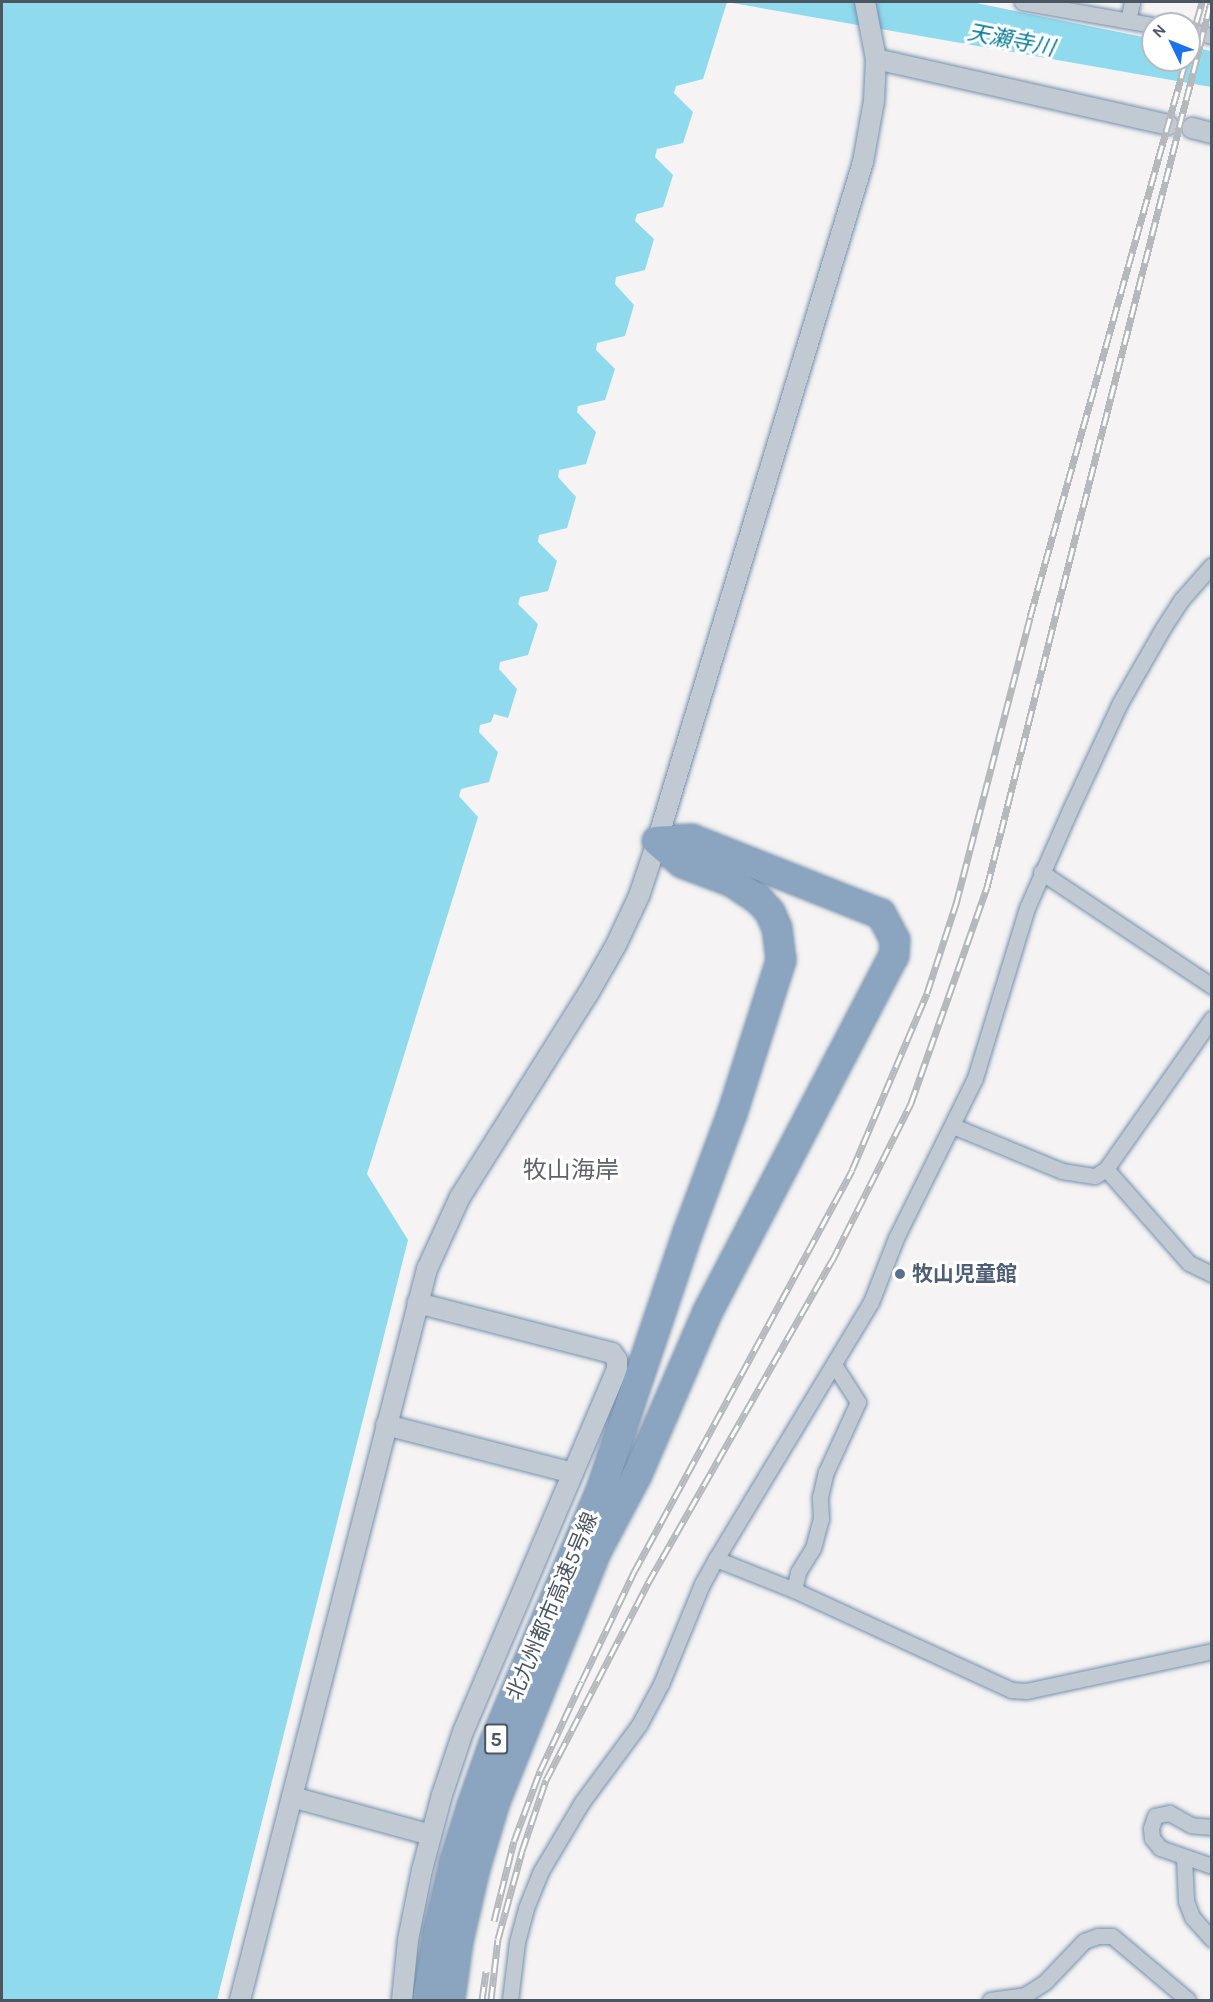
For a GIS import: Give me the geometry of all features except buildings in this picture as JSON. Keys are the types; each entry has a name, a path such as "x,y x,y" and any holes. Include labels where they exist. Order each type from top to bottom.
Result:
{"highway":[{"name":"北九州都市高速5号線","path":"450,2001 458,1942 475,1869 495,1802 596,1552 637,1475 707,1313 888,971 895,940 881,914 692,839 657,841"},
{"name":"北九州都市高速5号線","path":"427,2001 438,1932 454,1863 472,1805 507,1713 601,1490 688,1232 732,1114 781,960 777,927 770,912 759,900 732,882 682,863 657,841"}],"street":[{"path":"240,2001 417,1304 442,1231 460,1197 588,994 616,945 639,896 657,841 863,162 874,101 876,59 865,2"},
{"path":"1022,2 1141,23"},
{"path":"1128,20 1132,2"},
{"path":"876,59 1168,125"},
{"path":"1192,128 1212,133"},
{"path":"511,2001 511,1982 526,1908 541,1871 582,1802 639,1725 661,1684 702,1584 872,1302 896,1238 975,1078 1041,872 1120,703 1182,599 1212,565"},
{"path":"1041,872 1212,986"},
{"path":"953,1126 1062,1171 1095,1176 1106,1169 1212,1018"},
{"path":"1106,1169 1189,1263 1212,1274"},
{"path":"402,2001 408,1940 431,1835 463,1732 617,1370 617,1360 612,1353 417,1304"},
{"path":"794,1590 798,1572 813,1548 821,1519 820,1497 826,1472 858,1402 835,1366"},
{"path":"386,1425 573,1473"},
{"path":"716,1559 794,1590 1011,1690 1026,1691 1212,1651"},
{"path":"292,1797 431,1835"},
{"path":"1212,1827 1191,1825 1169,1813 1155,1816 1151,1828 1152,1838 1160,1848 1212,1866"},
{"path":"1184,1858 1186,1901 1192,1917 1212,1939"},
{"path":"990,2001 1025,1995 1045,1982 1084,1941 1098,1936 1112,1936 1188,2001"}],"water":[{"path":"2,2 727,2 703,79 676,86 674,93 693,112 683,143 657,149 655,157 673,175 663,207 637,214 635,221 654,239 645,270 616,277 615,284 634,305 625,336 597,343 596,350 615,369 605,400 578,406 577,412 596,432 586,464 559,470 558,477 576,497 567,528 539,535 538,542 557,561 548,591 520,597 518,604 538,624 528,655 500,662 499,669 517,689 508,718 494,714 491,722 480,725 479,732 498,752 489,782 461,789 459,796 478,817 367,1174 408,1240 217,2000 2,2000"},
{"name":"天瀬寺川","path":"727,2 971,2 1141,37 1141,72 1201,72 1201,49 1211,51 1211,87"}],"railway":[{"path":"1199,12 1202,2"},
{"path":"491,2000 498,1939 522,1851 546,1780 648,1583 832,1261 911,1103 987,887 1211,2"},
{"path":"494,1921 514,1841 540,1771 634,1572 852,1170 927,993 956,904 1030,617 1183,72"},
{"path":"482,2000 486,1971"}],"place":[{"name":"牧山児童館","path":"900,1274"}],"district":[{"name":"牧山海岸","path":"571,1171"}]}
